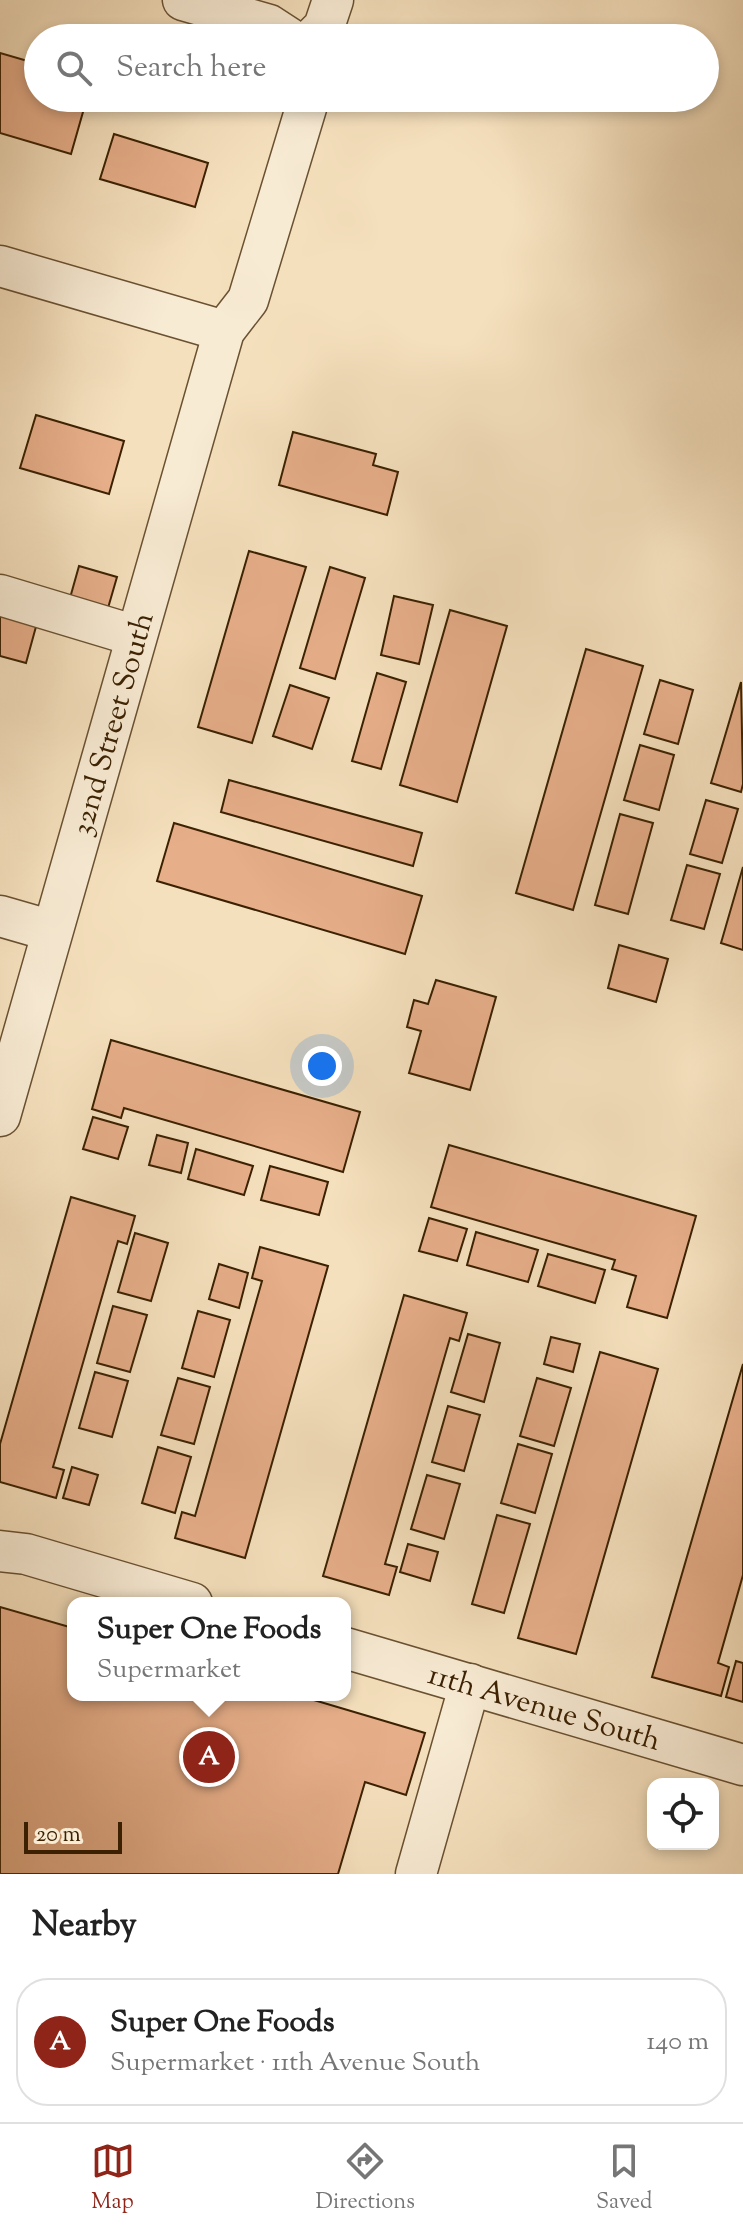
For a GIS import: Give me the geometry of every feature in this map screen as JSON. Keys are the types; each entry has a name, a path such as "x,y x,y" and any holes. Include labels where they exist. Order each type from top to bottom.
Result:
{"street":[{"path":"183,0 266,24"},
{"path":"325,24 333,0"},
{"path":"0,266 224,331 248,300 305,112"},
{"name":"32nd Street South","path":"0,1116 224,331"},
{"path":"0,595 136,636"},
{"path":"0,916 52,931"},
{"path":"0,1551 26,1554 172,1597"},
{"name":"11th Avenue South","path":"351,1650 743,1765"},
{"path":"416,1874 470,1684"}],"building":[{"path":"0,53 24,60 24,112 83,112 71,154 0,133"},
{"path":"114,134 208,163 195,207 100,179"},
{"path":"36,415 124,441 109,494 20,468"},
{"path":"293,432 376,454 373,465 398,472 387,515 279,485"},
{"path":"249,551 306,567 252,743 198,727"},
{"path":"79,566 117,577 108,608 70,598"},
{"path":"330,567 365,578 335,679 300,668"},
{"path":"394,596 433,605 419,664 381,655"},
{"path":"450,610 507,626 457,802 400,785"},
{"path":"0,612 37,623 26,663 0,656"},
{"path":"586,649 643,666 573,910 516,893"},
{"path":"377,673 406,682 381,769 352,761"},
{"path":"660,680 693,690 678,744 644,734"},
{"path":"741,682 743,784 741,792 711,783"},
{"path":"290,685 329,698 312,749 273,736"},
{"path":"640,745 674,755 659,810 624,800"},
{"path":"229,780 422,833 413,866 221,812"},
{"path":"706,800 738,809 722,863 690,854"},
{"path":"620,814 653,823 628,914 595,905"},
{"path":"174,823 422,896 405,954 157,881"},
{"path":"687,865 720,874 704,929 671,920"},
{"path":"743,867 743,950 721,943"},
{"path":"619,945 668,959 656,1002 608,988"},
{"path":"436,980 496,997 470,1090 409,1073 421,1031 407,1027 414,1000 428,1004"},
{"path":"111,1040 360,1112 343,1172 124,1108 121,1118 92,1109"},
{"path":"93,1117 128,1127 118,1159 83,1149"},
{"path":"157,1135 188,1143 181,1173 149,1165"},
{"path":"449,1145 696,1216 667,1318 627,1307 636,1276 612,1269 615,1260 431,1207"},
{"path":"196,1149 253,1166 244,1195 188,1179"},
{"path":"270,1166 328,1182 319,1215 261,1200"},
{"path":"71,1197 135,1216 127,1244 118,1241 53,1467 64,1470 56,1498 0,1482 0,1444"},
{"path":"429,1218 467,1229 457,1261 419,1251"},
{"path":"476,1232 538,1250 528,1282 467,1265"},
{"path":"135,1233 168,1243 151,1301 118,1292"},
{"path":"260,1247 328,1266 245,1558 175,1538 182,1512 195,1516 262,1281 252,1278"},
{"path":"548,1254 605,1270 595,1303 538,1286"},
{"path":"219,1264 248,1273 239,1308 209,1299"},
{"path":"404,1295 467,1313 459,1341 450,1338 385,1564 397,1567 389,1595 323,1576"},
{"path":"113,1306 147,1315 130,1372 97,1363"},
{"path":"198,1311 230,1320 214,1377 182,1368"},
{"path":"468,1334 500,1343 484,1402 451,1392"},
{"path":"551,1337 580,1344 573,1372 544,1364"},
{"path":"600,1352 658,1369 576,1654 518,1638"},
{"path":"743,1364 743,1575 718,1663 729,1667 721,1696 652,1677"},
{"path":"95,1372 128,1381 112,1437 79,1428"},
{"path":"178,1378 210,1387 194,1444 161,1435"},
{"path":"537,1378 571,1388 554,1446 520,1436"},
{"path":"448,1406 480,1415 464,1471 432,1462"},
{"path":"518,1444 552,1454 535,1513 501,1503"},
{"path":"158,1447 191,1457 175,1513 142,1503"},
{"path":"72,1467 98,1475 89,1505 63,1498"},
{"path":"427,1475 460,1484 444,1539 411,1529"},
{"path":"497,1515 530,1524 504,1613 472,1604"},
{"path":"408,1544 438,1552 430,1581 400,1572"},
{"path":"0,1607 67,1626 67,1701 317,1701 425,1733 406,1795 365,1782 338,1874 0,1874"},
{"path":"736,1661 743,1663 743,1702 726,1697"}],"place":[{"name":"Super One Foods","path":"209,1757"}]}
